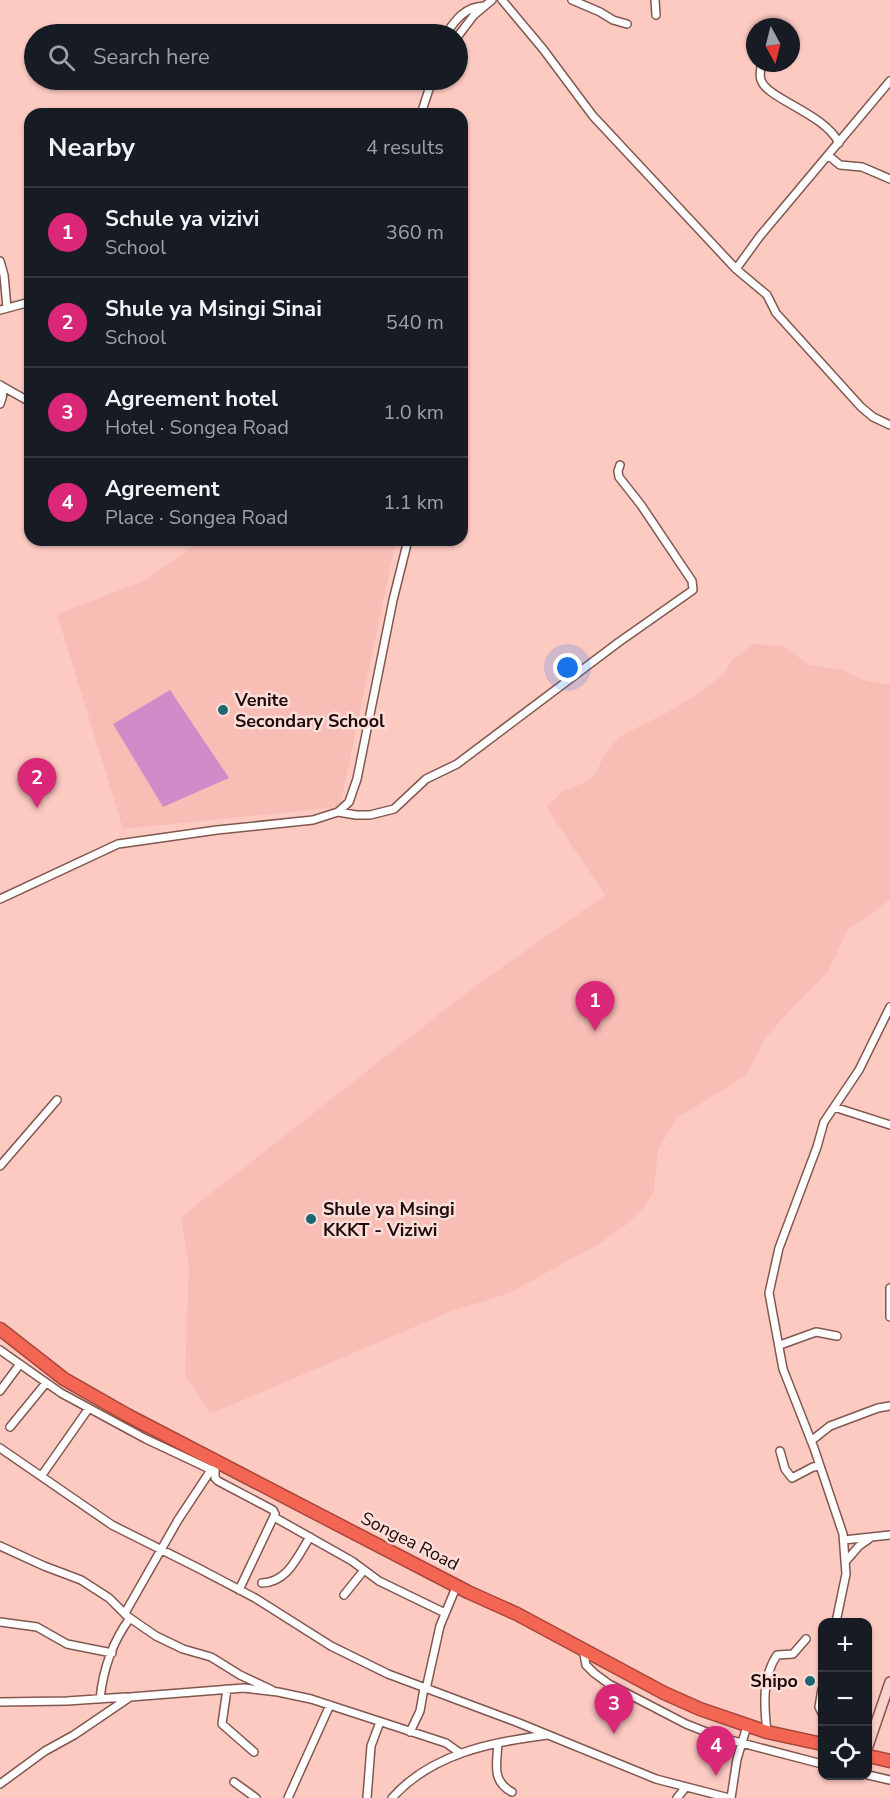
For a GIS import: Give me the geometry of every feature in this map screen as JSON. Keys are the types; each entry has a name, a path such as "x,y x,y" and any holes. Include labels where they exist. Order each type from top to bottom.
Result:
{"highway":[{"name":"Songea Road","path":"0,1329 64,1379 214,1468 517,1614 664,1694 747,1726 818,1743"},
{"path":"872,1750 890,1761"}],"street":[{"path":"468,24 492,0"},
{"path":"502,0 543,49 593,116 736,270 767,295 776,313 861,407 873,417 890,425"},
{"path":"572,0 613,20 627,24"},
{"path":"656,0 656,15"},
{"path":"453,24 469,9 484,6"},
{"path":"760,72 762,83 781,98 825,124 839,143"},
{"path":"736,270 760,236 890,81"},
{"path":"423,108 429,90"},
{"path":"829,156 840,165 862,167 890,179"},
{"path":"0,261 4,275 4,309 24,304"},
{"path":"0,385 24,399"},
{"path":"0,385 3,396 0,404"},
{"path":"338,812 370,815 394,809 426,779 457,764 618,642 693,590 692,581 641,505 619,477 620,465"},
{"path":"0,899 118,844 217,830 314,820 338,812 349,802 357,779 391,610 407,546"},
{"path":"837,1618 846,1574 844,1540 820,1466 783,1369 780,1345 769,1302 779,1248 818,1148 824,1122 859,1070 890,1007"},
{"path":"0,1166 57,1100"},
{"path":"834,1107 890,1125"},
{"path":"890,1288 890,1317"},
{"path":"780,1345 816,1332 837,1336"},
{"path":"0,1350 46,1383 89,1408 146,1438 214,1468"},
{"path":"0,1391 20,1364"},
{"path":"10,1427 46,1383"},
{"path":"811,1441 830,1426 890,1406"},
{"path":"42,1475 89,1408"},
{"path":"0,1448 105,1520 239,1590 331,1646 388,1674 656,1779 730,1798 741,1743 747,1726"},
{"path":"780,1451 785,1469 792,1478 813,1467 820,1466"},
{"path":"214,1468 215,1478 218,1481 273,1510 274,1517 239,1590"},
{"path":"100,1699 106,1664 160,1549 214,1468"},
{"path":"274,1517 352,1561 379,1581 445,1612"},
{"path":"844,1540 890,1535"},
{"path":"262,1583 276,1581 283,1577 310,1537"},
{"path":"846,1561 859,1546 871,1537"},
{"path":"0,1546 81,1580 109,1598 156,1636 211,1657 240,1675 278,1692"},
{"path":"344,1595 364,1570"},
{"path":"410,1732 420,1711 440,1626 457,1585"},
{"path":"0,1622 37,1627 67,1644 112,1653"},
{"path":"767,1732 765,1705 770,1668 777,1655 793,1654 806,1638"},
{"path":"583,1649 586,1665 609,1684 686,1725 719,1737 818,1763"},
{"path":"872,1735 890,1682"},
{"path":"0,1702 100,1699 244,1688 311,1699 446,1743 460,1753"},
{"path":"227,1689 222,1724 254,1752"},
{"path":"0,1784 45,1751 74,1735 130,1697"},
{"path":"287,1798 330,1705"},
{"path":"367,1798 371,1746 380,1722"},
{"path":"395,1796 443,1760 460,1753 498,1743 548,1735"},
{"path":"498,1743 498,1777 500,1783 512,1792"},
{"path":"872,1776 890,1780"},
{"path":"234,1782 256,1798"},
{"path":"677,1798 686,1787"}],"shaded area":[{"name":"Venite Secondary School","path":"194,546 395,546 340,807 123,829 57,614 144,581"},
{"path":"753,644 784,646 809,665 843,670 860,679 890,684 890,899 848,929 829,970 764,1040 745,1076 677,1118 658,1149 654,1191 645,1206 627,1224 599,1244 509,1293 452,1311 210,1414 185,1374 189,1269 181,1217 470,990 605,895 546,807 563,791 583,783 596,774 602,759 619,737 668,712 698,693 724,674 732,660"},
{"path":"170,690 229,778 163,807 113,724"}],"place":[{"name":"Venite Secondary School","path":"223,710"},
{"name":"Shule ya Msingi Sinai","path":"37,808"},
{"name":"Schule ya vizivi","path":"595,1031"},
{"name":"Shule ya Msingi KKKT - Viziwi","path":"311,1219"},
{"name":"Shipo","path":"810,1681"},
{"name":"Agreement hotel","path":"614,1734"},
{"name":"Agreement","path":"716,1776"}]}
